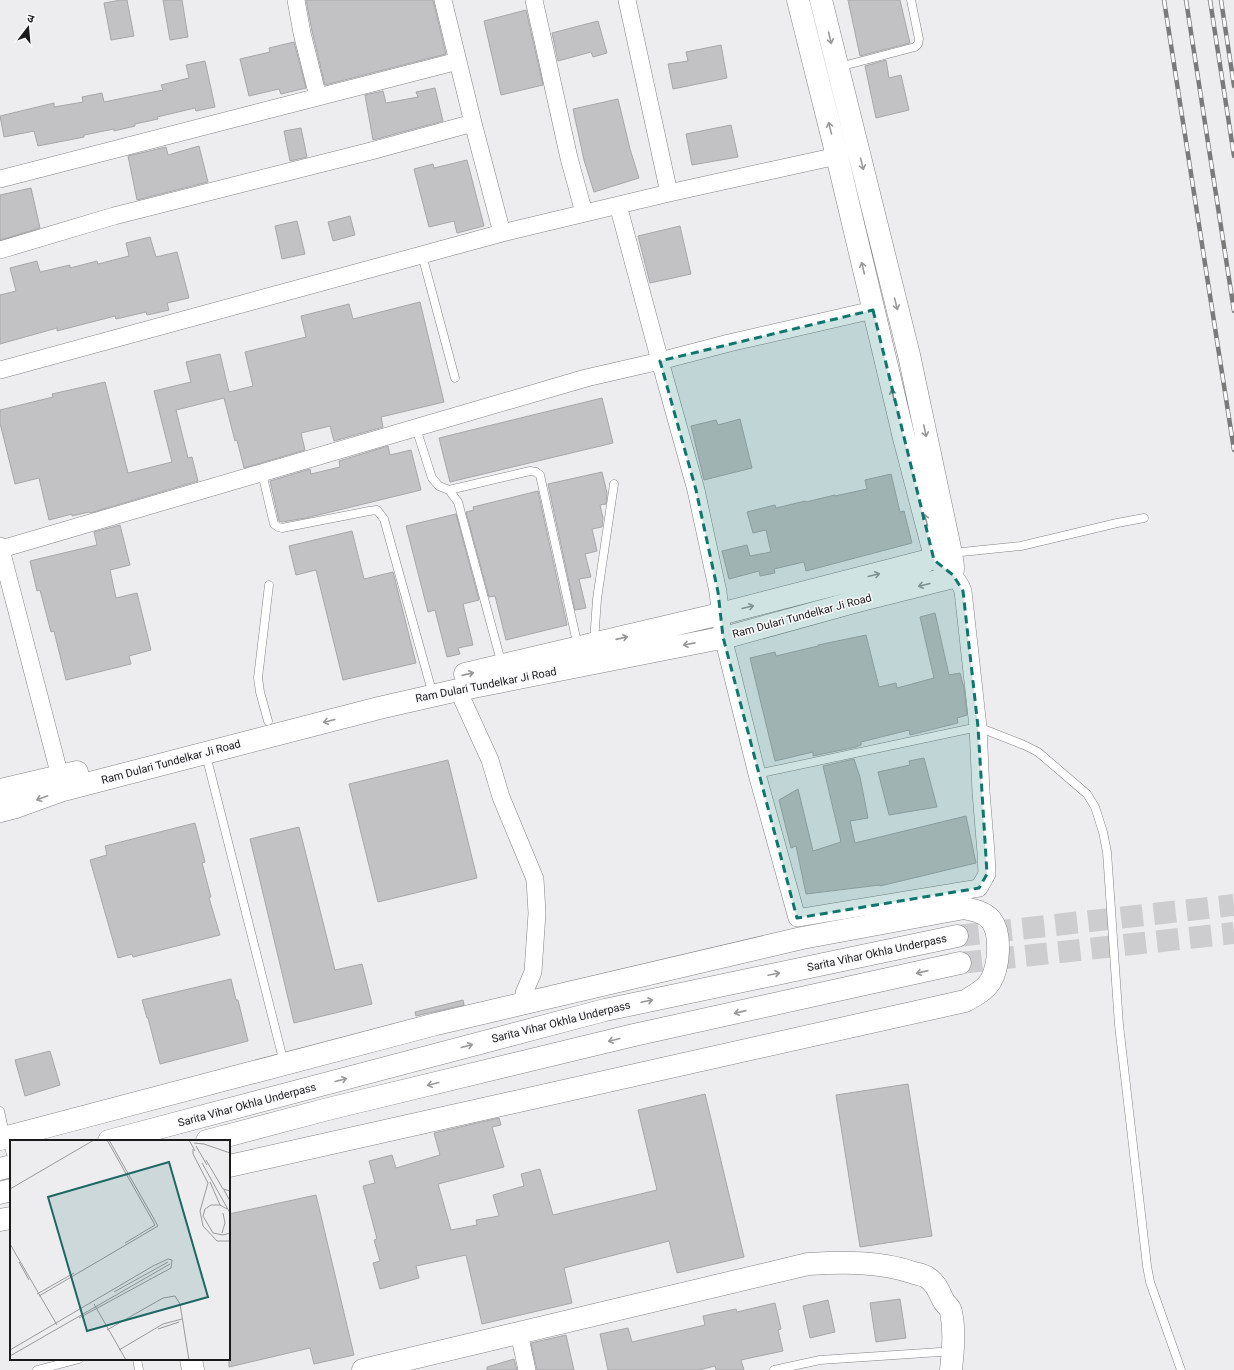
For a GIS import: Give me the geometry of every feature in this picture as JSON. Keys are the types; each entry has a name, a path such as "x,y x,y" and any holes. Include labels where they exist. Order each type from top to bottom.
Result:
{"street":[{"path":"296,0 302,33 318,97"},
{"path":"443,0 502,233"},
{"path":"534,0 569,158 584,213"},
{"path":"627,0 669,193"},
{"path":"17,1140 284,1064 436,1024 802,938 876,914 979,888 987,874 980,792 978,727 962,590 960,583 953,575 954,569 941,556 934,554 904,438 837,156 798,0"},
{"path":"820,0 838,67 908,355 941,556"},
{"path":"0,179 458,61"},
{"path":"0,250 107,218 371,152 473,123"},
{"path":"0,370 502,233 669,193 837,156"},
{"path":"230,1166 965,1001 981,991 990,982 996,966 998,949 995,926 990,919 981,912 964,908 797,918 757,774 723,637 718,592 696,490 618,205"},
{"path":"61,783 0,547 586,378 660,361 728,343 873,310"},
{"path":"432,689 502,666 720,614 941,556"},
{"name":"Ram Dulari Tundelkar Ji Road","path":"0,811 16,807 61,783 190,743 268,721 432,689 458,690 723,637 949,578 953,575"},
{"name":"Ram Dulari Tundelkar Ji Road","path":"0,790 61,783 206,752 379,708 432,689"},
{"path":"458,690 490,760 501,797 535,878 537,913 533,972 524,993 528,1003"},
{"name":"Sarita Vihar Okhla Underpass","path":"127,1139 168,1126 605,1010 957,936"},
{"path":"211,1140 328,1109 634,1036 960,963"},
{"path":"0,1168 10,1166"},
{"path":"0,1193 10,1190"},
{"path":"0,1220 10,1218"},
{"path":"363,1370 808,1264 839,1262 873,1264 906,1270 928,1278 938,1288 944,1302 940,1306 939,1311 943,1364"},
{"path":"519,1333 527,1370"},
{"path":"178,1360 181,1370"},
{"path":"191,1360 194,1370"}],"lane":[{"path":"838,67 915,47 918,44 919,39 911,0"},
{"path":"422,255 455,378"},
{"path":"416,428 432,478 439,486 449,490 458,502 502,666"},
{"path":"449,490 530,471 536,472 540,475 586,646"},
{"path":"262,472 274,524 278,527 282,528 368,510 377,510 381,514 384,519 432,689"},
{"path":"586,646 597,599 614,484"},
{"path":"941,556 1021,546 1144,518"},
{"path":"268,721 260,692 258,678 269,585"},
{"path":"757,774 978,727 1024,744 1038,752 1087,794 1095,807 1103,832 1107,852 1119,1025 1147,1266 1150,1282 1181,1370"},
{"path":"206,752 284,1064"},
{"path":"0,1111 6,1143"},
{"path":"36,1370 76,1360"},
{"path":"137,1360 140,1370"},
{"path":"774,1370 820,1360 943,1364"}],"highlighted area":[{"path":"873,310 934,560 953,575 963,591 978,727 987,874 979,888 797,918 723,637 718,592 696,490 660,361"}],"building":[{"path":"127,0 134,36 111,40 104,3"},
{"path":"163,0 182,0 188,37 170,40"},
{"path":"306,0 433,0 446,54 325,85"},
{"path":"848,0 900,0 910,43 860,56"},
{"path":"526,10 543,85 501,95 484,21"},
{"path":"598,21 607,53 593,57 591,52 558,61 552,33"},
{"path":"294,42 306,88 281,94 279,89 249,96 240,59 270,52 269,48"},
{"path":"721,45 727,78 673,89 668,64 688,61 686,52"},
{"path":"886,60 889,78 901,75 909,110 876,118 865,66"},
{"path":"205,61 215,107 196,111 195,108 157,117 158,119 135,124 135,126 114,131 114,129 84,135 84,137 38,146 34,131 4,137 0,116 54,103 54,107 83,102 82,97 102,93 104,102 163,90 161,85 189,78 186,65"},
{"path":"435,88 443,121 373,140 365,95 383,91 386,103 418,97 416,92"},
{"path":"618,99 630,149 639,178 594,192 584,160 573,109"},
{"path":"731,125 738,157 692,165 686,134"},
{"path":"301,128 307,157 290,161 284,131"},
{"path":"199,146 208,182 137,200 128,156 166,147 168,155"},
{"path":"467,160 484,226 457,233 454,221 429,227 414,169 433,164 434,168"},
{"path":"31,188 40,228 0,240 0,195"},
{"path":"350,216 355,235 333,241 328,222"},
{"path":"297,221 305,254 282,259 275,226"},
{"path":"680,226 691,274 650,283 638,236"},
{"path":"150,237 156,257 177,252 189,298 167,303 169,310 147,315 146,312 116,319 115,316 57,331 57,328 0,344 0,295 16,291 10,268 37,261 40,272 70,265 70,268 97,261 98,264 129,256 126,243"},
{"path":"420,302 444,402 381,417 383,427 334,441 330,426 301,433 305,450 244,468 237,440 235,441 224,398 176,410 188,458 192,457 198,481 90,513 72,516 72,514 49,520 39,478 15,484 0,423 0,410 53,397 52,394 105,382 128,473 172,462 154,391 191,382 186,362 220,354 229,392 253,386 245,352 306,337 301,316 349,304 353,319"},
{"path":"602,398 613,443 450,482 439,438"},
{"path":"740,419 752,468 704,480 691,426 716,420 718,425"},
{"path":"388,446 390,455 411,450 421,490 306,518 282,522 279,521 270,481 310,469 311,474 340,467 339,461"},
{"path":"602,472 607,493 606,504 600,505 603,518 602,527 592,529 597,551 585,554 591,577 579,579 586,608 575,610 548,484"},
{"path":"891,474 900,512 904,511 912,543 806,571 804,562 774,569 775,573 760,576 759,571 729,579 722,551 747,545 750,556 771,552 766,530 753,533 747,512 775,505 776,508 867,489 865,480"},
{"path":"538,491 567,625 506,640 495,596 489,597 466,512 474,510 473,507"},
{"path":"456,514 479,600 463,604 473,645 458,648 460,654 447,657 435,610 428,612 406,526"},
{"path":"120,525 130,565 110,570 116,598 137,593 151,650 129,656 131,664 66,680 54,631 51,632 40,590 37,591 30,561 97,545 94,532"},
{"path":"352,531 364,579 393,572 416,663 343,680 316,570 296,575 289,546"},
{"path":"935,613 949,675 960,673 964,688 967,715 957,718 958,723 910,735 909,730 861,742 861,745 856,747 813,756 813,752 775,761 750,658 775,652 776,656 866,635 879,687 896,683 897,688 934,678 920,617"},
{"path":"924,758 937,807 889,815 878,772 910,765 909,761"},
{"path":"854,759 860,777 868,818 850,821 855,843 966,816 976,863 880,886 806,894 796,846 791,848 779,800 798,789 813,851 841,842 823,766"},
{"path":"448,760 477,878 378,902 349,784"},
{"path":"195,823 205,862 202,863 211,897 209,898 220,935 133,957 132,954 118,958 90,860 107,855 105,846"},
{"path":"299,827 335,970 362,964 372,1004 294,1023 250,839"},
{"path":"231,979 248,1041 160,1064 142,1000"},
{"path":"463,1000 464,1005 416,1016 415,1012"},
{"path":"50,1051 60,1085 25,1096 15,1060"},
{"path":"908,1084 932,1236 860,1247 836,1095"},
{"path":"705,1094 744,1257 677,1273 669,1241 564,1268 572,1303 482,1324 466,1255 416,1266 419,1278 380,1289 373,1263 380,1261 374,1240 377,1239 363,1186 375,1183 369,1161 392,1155 396,1168 440,1155 434,1133 499,1118 501,1125 492,1127 504,1167 438,1184 451,1230 477,1225 476,1220 499,1216 493,1195 524,1186 521,1174 540,1169 553,1215 657,1190 638,1110"},
{"path":"316,1195 354,1355 314,1364 310,1348 229,1367 230,1214"},
{"path":"900,1299 906,1338 876,1342 870,1303"},
{"path":"828,1300 835,1332 810,1338 803,1306"},
{"path":"775,1303 781,1329 778,1330 783,1351 741,1360 744,1370 716,1370 715,1366 699,1370 608,1370 600,1334 628,1328 632,1342 705,1325 703,1316 736,1309 737,1312"},
{"path":"566,1335 574,1370 537,1370 531,1343"},
{"path":"514,1359 517,1370 487,1370 487,1367"}],"tunnel":[{"path":"957,936 1234,905"},
{"path":"960,963 1234,933"}],"railway":[{"path":"1164,0 1234,450"},
{"path":"1186,0 1234,311"},
{"path":"1210,0 1234,156"},
{"path":"1221,0 1234,86"}]}
